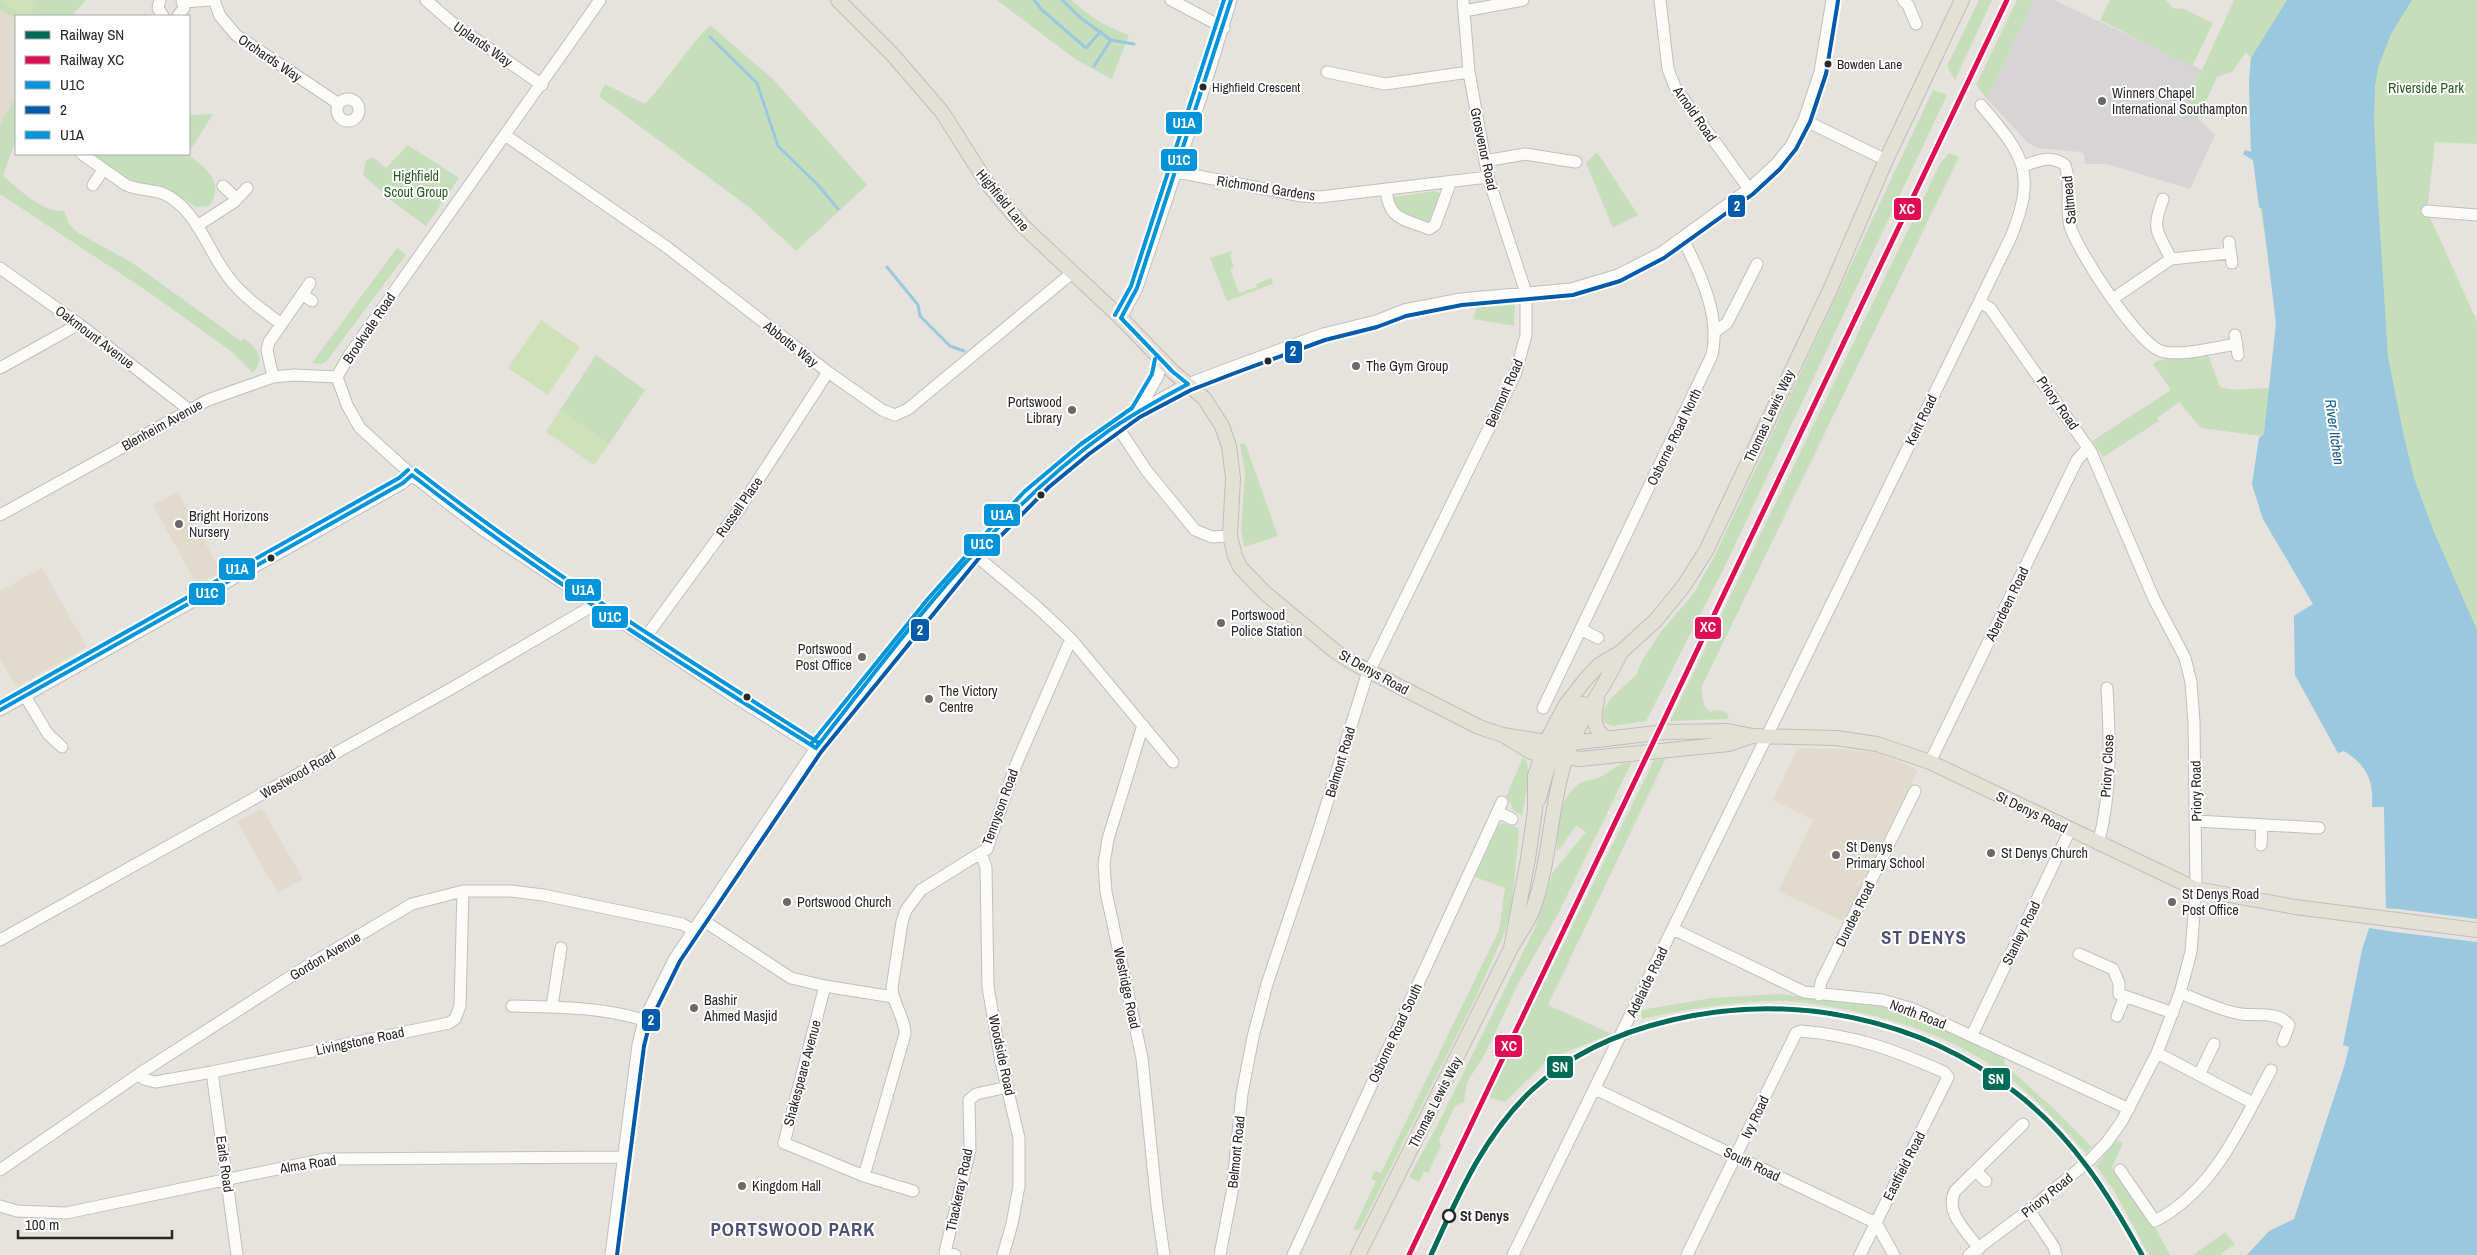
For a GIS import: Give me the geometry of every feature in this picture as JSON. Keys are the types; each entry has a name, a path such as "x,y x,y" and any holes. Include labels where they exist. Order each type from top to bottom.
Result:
{"main road":[{"name":"Highfield Lane","path":"838,0 892,54 933,101 987,183 1023,226 1188,384"},
{"name":"Thomas Lewis Way","path":"1511,948 1525,884 1535,810 1565,706 1579,687 1599,666 1621,652 1670,604 1706,551 1830,290 1886,160 1962,0"},
{"name":"St Denys Road","path":"1188,384 1204,398 1226,436 1233,478 1230,536 1235,556 1248,577 1336,652 1369,672 1464,720 1503,735 1580,759 1729,744 1760,736"},
{"name":"Thomas Lewis Way","path":"1552,751 1571,743 1584,714 1610,675 1621,652"},
{"path":"1599,691 1594,721 1599,732 1608,739"},
{"path":"1552,751 1570,719 1599,691"},
{"name":"St Denys Road","path":"1571,743 1665,732 1728,731 1760,736 1856,740 1877,744 1930,762 2098,844 2196,889 2294,907 2477,930"},
{"name":"Thomas Lewis Way","path":"1358,1255 1511,948 1533,908 1555,797 1552,751"}],"street":[{"path":"160,0 158,8 162,15"},
{"name":"Orchards Way","path":"179,15 182,12 183,1 212,0 220,16 236,34 340,104"},
{"name":"Uplands Way","path":"426,0 451,22 542,84"},
{"name":"Brookvale Road","path":"600,0 348,357 337,378 346,405 360,428 412,474 480,528 594,605 816,748"},
{"path":"1171,0 1224,28"},
{"path":"1121,318 1137,288 1224,28 1231,0"},
{"path":"1463,6 1524,0"},
{"name":"Arnold Road","path":"1660,0 1668,69 1675,87 1749,189"},
{"path":"611,1255 633,1069 644,1020 672,964 816,748 974,554 1034,492 1085,449 1117,426 1137,412 1188,384 1323,334 1376,321 1404,310 1461,299 1556,291 1598,282 1637,266 1684,239 1749,189 1786,154 1804,120 1822,65 1832,0"},
{"path":"1909,2 1916,24"},
{"name":"Grosvenor Road","path":"1463,6 1469,72 1488,177 1526,293"},
{"path":"1327,72 1385,84 1469,72"},
{"name":"Kent Road","path":"1760,736 1979,302 2011,237 2022,208 2026,183 2023,166 2011,142 1981,105"},
{"path":"1804,120 1886,160"},
{"name":"Abbotts Way","path":"505,135 668,248 828,372 882,410 895,414 902,413 1072,273"},
{"path":"1485,161 1525,154 1576,162"},
{"path":"83,155 134,188 160,191 168,195 187,211 237,288 255,306 280,323"},
{"name":"Saltmead","path":"2023,166 2046,158 2053,159 2065,166 2068,179 2069,222 2072,233 2084,256 2134,328 2146,342 2158,350 2176,352 2237,345"},
{"path":"93,185 104,170"},
{"name":"Richmond Gardens","path":"1177,172 1301,196 1320,197 1488,177"},
{"path":"1386,189 1390,210 1395,215 1429,229 1434,225 1450,181"},
{"path":"224,186 237,199"},
{"path":"196,226 237,199 248,188"},
{"path":"2163,198 2163,218 2157,233 2171,259"},
{"path":"2427,211 2477,215"},
{"name":"Osborne Road North","path":"1543,708 1710,361 1716,331 1699,271 1684,239"},
{"path":"2114,298 2171,259 2230,252"},
{"name":"Oakmount Avenue","path":"0,268 79,324 188,409"},
{"path":"1716,331 1727,323 1752,269"},
{"path":"273,377 267,350 269,342 280,323 310,283"},
{"name":"Belmont Road","path":"1220,1255 1232,1192 1242,1094 1267,984 1369,672 1515,375 1526,335 1526,293"},
{"path":"302,294 312,301"},
{"name":"Priory Road","path":"1974,1252 2030,1210 2100,1150 2129,1109 2157,1053 2173,1013 2191,952 2196,889 2197,821 2194,722 2189,670 2185,658 2154,599 2088,448 1990,308 1979,302"},
{"path":"0,368 79,324"},
{"path":"1137,412 1158,376 1161,360"},
{"name":"Russell Place","path":"645,638 740,508 828,372"},
{"name":"Blenheim Avenue","path":"0,515 188,409 225,393 273,377 294,375 337,378"},
{"path":"1117,426 1146,470 1195,530 1212,537 1230,536"},
{"name":"Aberdeen Road","path":"1930,762 2077,460 2088,448"},
{"path":"0,710 403,483 412,474"},
{"path":"974,554 1036,606 1071,639 1173,762"},
{"name":"Westwood Road","path":"0,940 454,687 594,605"},
{"path":"1582,630 1598,638"},
{"name":"Tennyson Road","path":"864,1176 905,1034 905,1027 893,997 902,922 910,903 921,890 981,854 991,842 1015,767 1071,639"},
{"name":"Priory Close","path":"2098,844 2106,800 2109,760 2107,688"},
{"path":"25,696 48,734 62,747"},
{"name":"Westridge Road","path":"1143,725 1108,839 1104,864 1106,892 1142,1058 1157,1206 1164,1255"},
{"name":"Adelaide Road","path":"1513,1255 1673,929 1760,736"},
{"name":"Dundee Road","path":"1819,995 1821,982 1915,791"},
{"name":"Osborne Road South","path":"1293,1255 1500,807 1512,819"},
{"path":"1907,807 1918,812"},
{"path":"2197,821 2319,828"},
{"path":"2261,845 2262,825"},
{"name":"Stanley Road","path":"1972,1035 2070,830"},
{"name":"Woodside Road","path":"981,854 986,867 988,987 1019,1138 1019,1186 1012,1224 1003,1255"},
{"name":"Gordon Avenue","path":"0,1170 139,1074 307,966 412,904 463,891 510,891 543,895 682,924 693,930"},
{"name":"Livingstone Road","path":"139,1074 155,1082 449,1023 455,1019 460,1006 463,891"},
{"path":"701,919 782,974 825,986 893,997"},
{"name":"North Road","path":"1673,929 1804,992 1882,1000 1913,1009 2129,1109"},
{"path":"552,1006 561,948"},
{"path":"2079,954 2113,969 2119,983 2119,994 2173,1013"},
{"name":"Shakespeare Avenue","path":"825,986 784,1143 864,1176 914,1191"},
{"path":"2180,993 2238,1014 2271,1016 2285,1020 2289,1025 2283,1041"},
{"path":"2117,1016 2125,996"},
{"path":"512,1006 552,1006 616,1012 644,1020"},
{"name":"Ivy Road","path":"1687,1255 1796,1033 1801,1031 1821,1032 1877,1044 1944,1072 1948,1077"},
{"path":"2199,1075 2214,1044"},
{"path":"2157,1053 2252,1103"},
{"path":"2120,1170 2155,1221 2183,1203 2205,1182 2226,1152 2271,1070"},
{"name":"Earls Road","path":"212,1072 237,1255"},
{"name":"Eastfield Road","path":"1860,1255 1948,1077"},
{"name":"Thackeray Road","path":"955,1255 946,1252 970,1150 969,1100 976,1094 1008,1087"},
{"name":"South Road","path":"1595,1089 1876,1223"},
{"path":"1974,1252 1955,1217 1951,1203 1955,1191 2023,1124"},
{"name":"Alma Road","path":"0,1206 17,1211 66,1213 325,1159 622,1157"},
{"path":"1976,1171 1986,1181"},
{"path":"2030,1210 2054,1247 2056,1255"},
{"path":"1876,1223 1894,1255"}],"shaded area":[{"path":"0,0 86,0 73,15 15,15 15,98 0,124"},
{"path":"2035,0 2054,0 2217,77 2198,118 2215,135 2190,189 2107,164 2085,164 2084,154 2080,152 2037,148 2028,143 1987,99"},
{"name":"Bright Horizons Nursery","path":"178,492 221,572 197,585 153,505"},
{"path":"42,568 87,647 17,687 0,660 0,591"},
{"name":"St Denys Primary School","path":"1798,748 1846,749 1878,753 1918,770 1845,922 1778,891 1813,820 1773,800"},
{"path":"262,808 303,879 278,893 237,822"}],"green space":[{"path":"0,0 86,0 73,15 15,15 15,18 0,9"},
{"path":"0,0 29,0 36,4 29,15 22,15"},
{"path":"997,0 1072,0 1099,21 1129,35 1112,79 1075,59"},
{"path":"1979,0 1992,0 1955,80 1947,66"},
{"path":"2017,0 2035,0 1987,99 1976,85"},
{"path":"2110,0 2166,0 2173,8 2184,9 2213,23 2192,67 2100,20"},
{"name":"Riverside Park","path":"2234,0 2477,0 2477,144 2435,142 2427,211 2477,321 2477,919 2386,908 2384,807 2372,807 2372,789 2367,774 2352,756 2344,751 2338,753 2295,675 2294,616 2313,604 2263,519 2252,484 2261,436 2201,428 2179,402 2157,418 2159,421 2103,457 2092,441 2171,390 2153,364 2157,361 2185,354 2188,358 2208,355 2220,387 2238,390 2269,388 2275,338 2276,308 2253,160 2243,154 2245,150 2251,152 2249,81 2251,58 2246,52 2232,72 2217,77 2198,119 2182,117"},
{"path":"710,25 774,80 867,185 796,251 750,208 599,96 605,84 645,104"},
{"path":"1933,90 1947,95 1725,566 1646,721 1613,726 1604,723 1602,713 1611,698 1636,675 1643,659 1660,633 1694,593 1716,553"},
{"path":"15,98 15,142 3,176 39,204 47,208 64,211 69,224 78,233 131,262 241,341 244,338 253,346 258,354 259,363 253,373 231,351 150,293 0,194 0,124"},
{"path":"213,114 190,150 190,115"},
{"name":"Highfield Scout Group","path":"408,145 459,178 426,226 397,205 363,175 366,160 373,157 386,168"},
{"path":"1597,152 1638,215 1613,228 1586,163"},
{"path":"1949,153 1959,157 1701,688 1704,705 1710,712 1720,711 1729,715 1727,719 1670,721 1940,164"},
{"path":"93,155 188,155 207,170 212,177 215,183 214,198 209,206 196,207 168,189 135,182 119,174"},
{"path":"1436,191 1440,194 1429,221 1407,216 1391,201 1393,197"},
{"path":"397,248 406,255 326,362 321,364 312,363"},
{"path":"1231,251 1233,254 1230,255 1234,268 1230,269 1239,293 1257,287 1256,284 1271,277 1273,284 1227,301 1210,258"},
{"path":"1515,303 1514,326 1473,319 1478,304"},
{"path":"541,320 580,347 548,395 508,368"},
{"path":"596,355 645,390 609,444 560,410"},
{"path":"560,410 609,444 594,465 546,432"},
{"path":"1245,443 1278,536 1244,547 1241,530 1245,473 1240,444"},
{"path":"1523,757 1528,768 1528,776 1522,815 1513,811 1510,801 1505,799"},
{"path":"1666,758 1548,1005 1612,1034 1550,1058 1505,1102 1488,1097 1654,760"},
{"path":"1632,762 1558,914 1518,984 1485,1054 1467,1082 1464,1102 1455,1106 1439,1140 1441,1146 1428,1173 1424,1171 1419,1182 1409,1177 1438,1124 1535,928 1553,872 1586,832 1576,826 1557,851 1559,816 1570,792 1578,784 1603,776 1621,764"},
{"path":"1503,823 1518,828 1519,833 1511,912 1504,934 1474,1001 1360,1229 1353,1230 1376,1181 1371,1178 1375,1171 1381,1173 1499,930 1505,888 1475,877 1498,826"},
{"path":"1781,994 1884,1007 1915,1016 1960,1036 2004,1058 2005,1065 2050,1105 2092,1147 2086,1153 2033,1098 1984,1061 1942,1038 1897,1022 1848,1010 1795,1001 1726,1004 1642,1019 1641,1010 1712,998"},
{"path":"2116,1140 2123,1143 2112,1168 2152,1222 2170,1255 2149,1255 2113,1189 2096,1166"},
{"path":"2225,1232 2235,1244 2220,1255 2193,1255"}],"water":[{"name":"River Itchen","path":"2287,0 2412,0 2391,34 2378,68 2375,86 2374,120 2377,184 2388,357 2404,437 2414,478 2434,532 2477,630 2477,1255 2247,1255 2269,1231 2294,1219 2344,1067 2349,1047 2343,1045 2362,950 2369,928 2395,932 2398,909 2386,908 2384,807 2372,807 2372,789 2367,774 2352,756 2344,751 2338,753 2295,675 2294,616 2313,604 2263,519 2252,484 2259,438 2264,434 2276,323 2262,209 2259,207 2253,160 2243,154 2245,150 2251,152 2249,81 2251,58"}],"pier":[{"path":"2398,909 2477,919 2477,942 2395,932"}],"waterway":[{"path":"1034,0 1042,10 1086,48 1101,31"},
{"path":"1062,0 1082,19 1111,40 1134,44"},
{"path":"710,37 757,83 778,146 818,185 838,209"},
{"path":"1094,66 1111,40"},
{"path":"887,267 918,305 920,316 950,346 964,351"}],"rail line":[{"name":"XC","path":"1409,1255 2007,0"},
{"name":"SN","path":"1431,1255 1462,1189 1486,1146 1500,1126 1532,1090 1563,1065 1597,1046 1653,1025 1717,1012 1762,1009 1807,1011 1851,1017 1895,1029 1937,1045 1977,1066 2015,1092 2035,1109 2071,1146 2116,1209 2142,1255"}],"transit line":[{"name":"U1A","path":"1115,315 1131,286 1224,0"},
{"name":"U1C","path":"1121,318 1137,288 1231,0"},
{"name":"2","path":"617,1255 644,1046 650,1022 680,961 821,752 979,558 1049,487 1089,454 1140,417 1191,390 1325,340 1377,327 1406,316 1462,305 1573,295 1620,281 1664,258 1753,194 1780,169 1796,149 1810,122 1826,74 1838,1"},
{"name":"U1C","path":"1121,318 1173,372 1188,384"},
{"name":"U1A","path":"811,744 927,600 1025,491 1081,444 1132,408 1152,374 1155,359"},
{"name":"U1C","path":"816,748 916,621 987,539 1025,501 1065,465 1107,432 1136,413 1188,384"},
{"name":"U1A","path":"0,703 399,478 408,470"},
{"name":"U1A","path":"416,470 464,507 564,577 665,645 819,743"},
{"name":"U1C","path":"412,475 510,548 610,617 816,748"},
{"name":"U1C","path":"0,710 403,483 412,475"}],"place":[{"name":"Bowden Lane","path":"1828,64"},
{"name":"Highfield Crescent","path":"1203,87"},
{"name":"Winners Chapel International Southampton","path":"2102,101"},
{"name":"The Gym Group","path":"1356,366"},
{"name":"Portswood Library","path":"1072,410"},
{"name":"Bright Horizons Nursery","path":"179,524"},
{"name":"Portswood Police Station","path":"1221,623"},
{"name":"Portswood Post Office","path":"862,657"},
{"name":"The Victory Centre","path":"929,699"},
{"name":"St Denys Church","path":"1991,853"},
{"name":"St Denys Primary School","path":"1836,855"},
{"name":"Portswood Church","path":"787,902"},
{"name":"St Denys Road Post Office","path":"2172,902"},
{"name":"Bashir Ahmed Masjid","path":"694,1008"},
{"name":"Kingdom Hall","path":"742,1186"},
{"name":"St Denys","path":"1449,1216"}],"district":[{"name":"ST DENYS","path":"1924,937"},
{"name":"PORTSWOOD PARK","path":"793,1229"}]}
